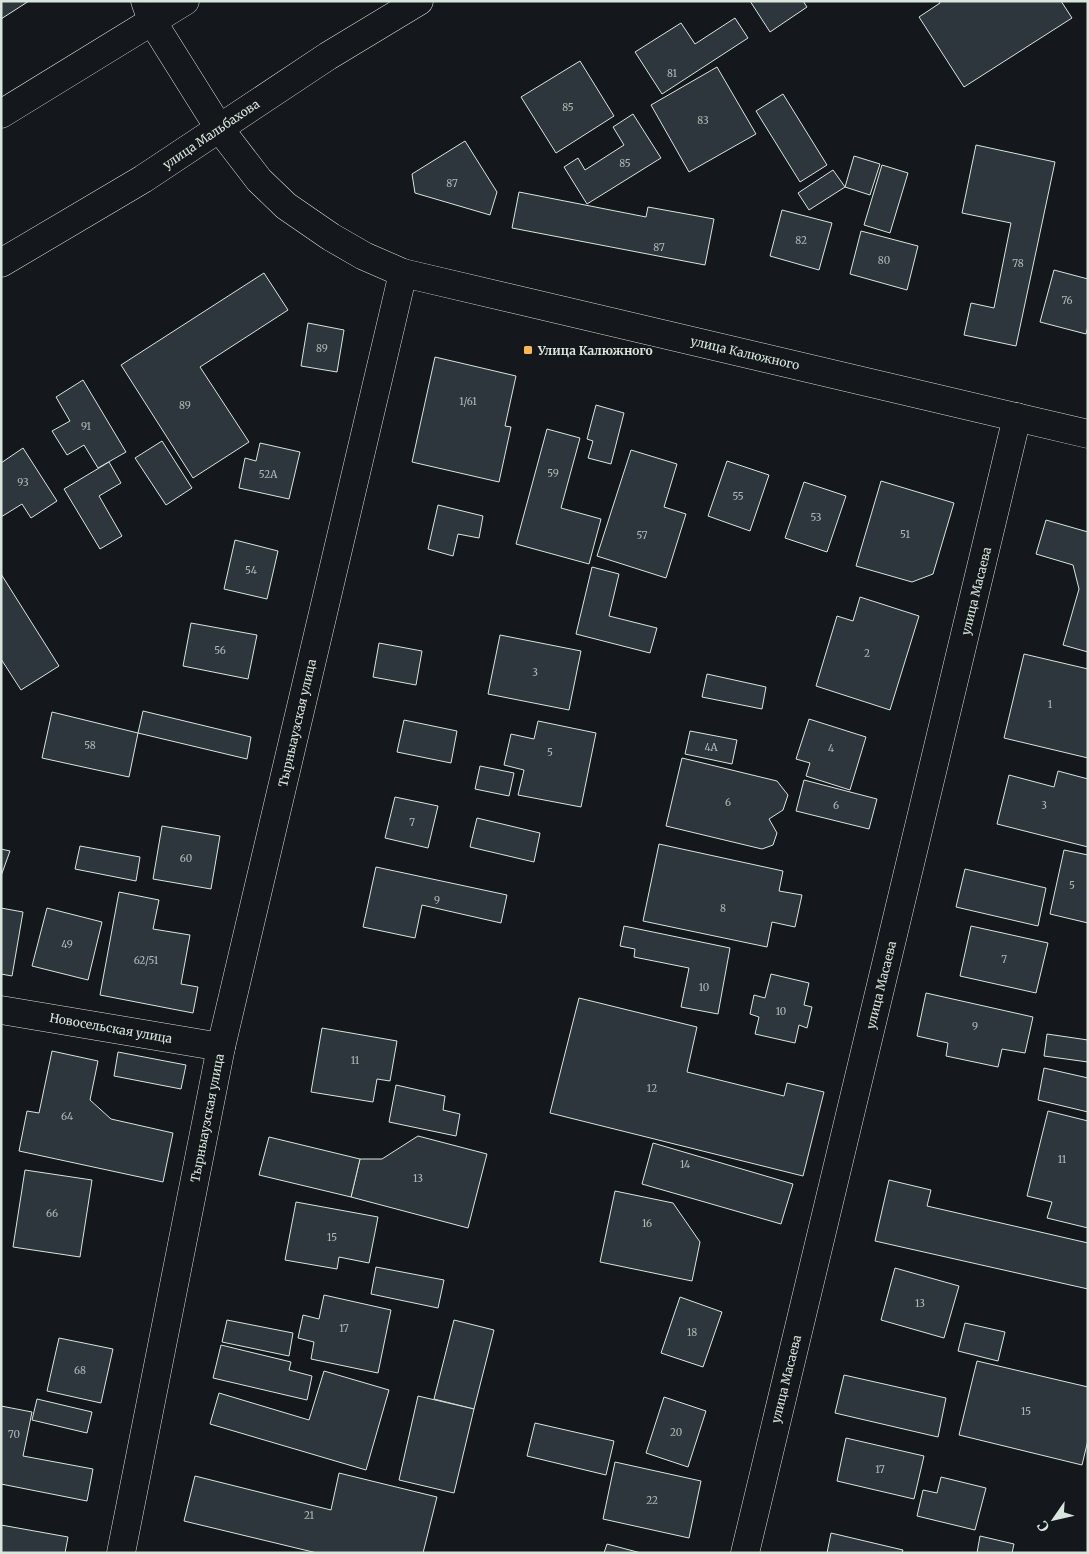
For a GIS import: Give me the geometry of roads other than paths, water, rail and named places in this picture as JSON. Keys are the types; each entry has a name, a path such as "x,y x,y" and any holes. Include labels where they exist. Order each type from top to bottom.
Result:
{"street":[{"path":"1,114 149,11 185,1"},
{"name":"улица Мальбахова","path":"1,264 143,179 328,56 419,1"},
{"path":"149,11 219,128 259,180 286,206 331,237 403,273"},
{"name":"улица Калюжного","path":"403,273 1088,434"},
{"name":"Тырныаузская улица","path":"121,1553 221,1047 403,273"},
{"name":"улица Масаева","path":"745,1553 1018,417"},
{"name":"Новосельская улица","path":"1,1010 221,1047"}],"place":[{"name":"Улица Калюжного","path":"528,350"}]}
